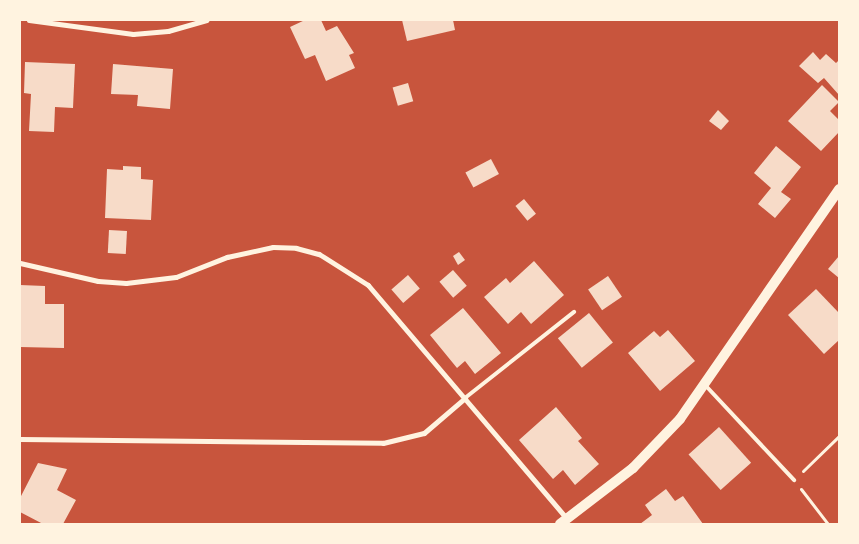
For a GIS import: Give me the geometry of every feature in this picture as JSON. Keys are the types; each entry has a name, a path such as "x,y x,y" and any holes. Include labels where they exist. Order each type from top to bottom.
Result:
{"main road":[{"path":"564,522 633,468 680,419 706,386 839,189"}],"street":[{"path":"29,20 133,34 168,31 206,20"},
{"path":"20,263 98,282 126,283 176,278 227,257 273,247 296,248 319,254 368,285 465,398 564,522"},
{"path":"20,439 384,443 424,433 465,398"}],"lane":[{"path":"465,398 574,312"},
{"path":"706,386 794,480"}],"path":[{"path":"828,524 794,480 839,436"}],"building":[{"path":"305,20 321,20 326,31 337,26 354,53 349,55 355,68 326,81 315,55 305,59 290,27"},
{"path":"402,20 453,20 455,30 407,41"},
{"path":"813,52 820,60 826,54 836,63 839,60 839,95 824,78 818,83 799,66"},
{"path":"25,62 75,64 73,108 55,107 54,132 29,131 31,94 24,93"},
{"path":"113,64 173,69 170,109 137,106 138,95 111,94"},
{"path":"408,83 413,101 398,106 393,87"},
{"path":"822,85 839,102 830,111 839,120 839,132 821,151 788,121"},
{"path":"718,110 729,121 721,130 709,121"},
{"path":"776,146 801,167 781,192 791,199 775,218 758,204 771,188 754,173"},
{"path":"491,159 499,174 473,188 465,173"},
{"path":"123,166 141,167 141,179 153,180 151,220 105,218 107,169 123,170"},
{"path":"524,199 536,214 527,221 515,206"},
{"path":"109,230 127,231 126,254 108,253"},
{"path":"459,252 465,260 458,265 453,256"},
{"path":"839,256 839,278 828,269"},
{"path":"534,261 564,295 531,324 521,312 508,324 484,297 506,278 510,283"},
{"path":"453,270 467,286 453,298 439,282"},
{"path":"408,275 420,289 403,303 391,289"},
{"path":"608,276 622,297 602,310 588,289"},
{"path":"20,285 45,286 45,304 64,304 64,348 20,347"},
{"path":"816,289 839,313 839,340 824,354 788,315"},
{"path":"463,308 501,353 475,374 465,361 457,368 430,335"},
{"path":"589,313 613,343 582,368 558,338"},
{"path":"668,330 695,361 660,391 628,353 654,331 660,337"},
{"path":"556,407 582,438 578,441 599,464 575,485 563,470 553,479 519,440"},
{"path":"719,427 751,463 721,490 689,454"},
{"path":"38,463 67,469 57,490 76,500 63,524 43,524 20,512 20,498"},
{"path":"666,489 675,501 683,496 703,524 640,524 652,515 645,505"}]}
